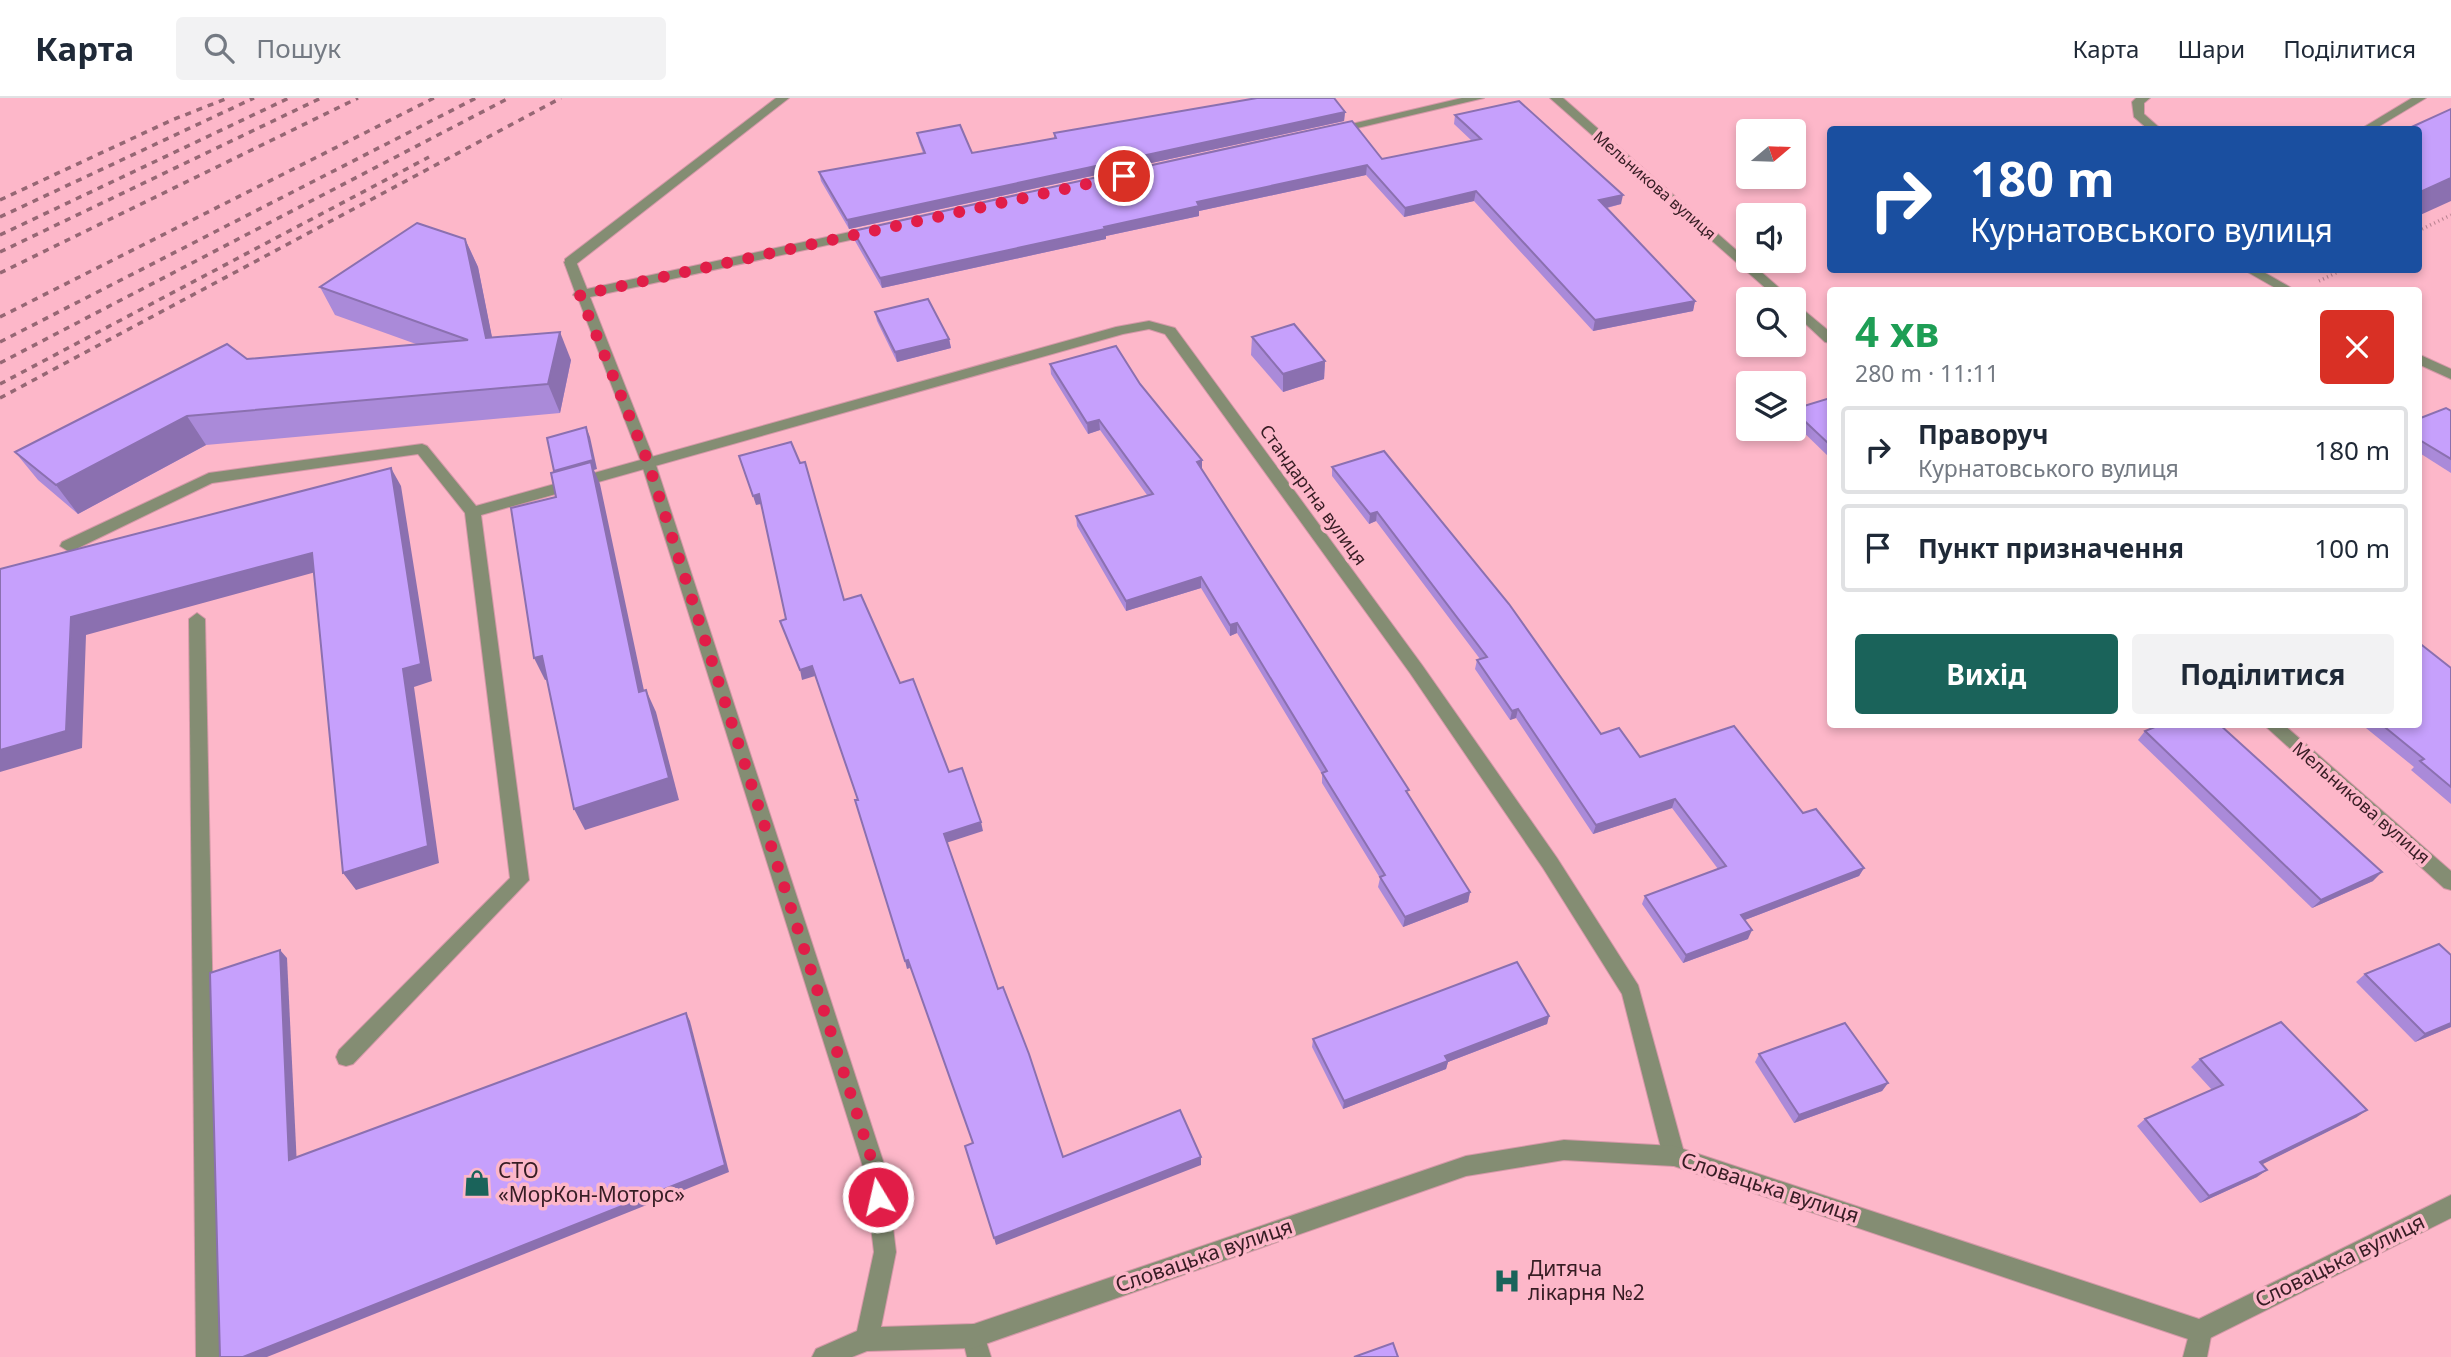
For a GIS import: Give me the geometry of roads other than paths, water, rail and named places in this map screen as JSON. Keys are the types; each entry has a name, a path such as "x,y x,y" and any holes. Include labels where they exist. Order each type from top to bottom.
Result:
{"street":[{"path":"783,98 570,262 580,295 648,462 875,1170 885,1252 867,1339"},
{"path":"1315,134 1478,98"},
{"name":"Мельникова вулиця","path":"1556,98 1772,287"},
{"path":"2144,98 2138,102 2138,115 2152,126"},
{"path":"2371,126 2420,98"},
{"path":"580,295 893,226"},
{"path":"2257,273 2282,287"},
{"path":"1806,317 1827,336"},
{"name":"Стандартна вулиця","path":"473,512 1121,330 1149,325 1170,331 1416,669 1550,863 1631,991 1674,1156"},
{"path":"2422,360 2451,375"},
{"path":"68,546 209,478 422,449 473,512 520,880 346,1058"},
{"path":"197,619 208,1357"},
{"name":"Мельникова вулиця","path":"2277,728 2451,882"},
{"name":"Словацька вулиця","path":"824,1357 867,1339 976,1347 1465,1166 1564,1150 1674,1156 2200,1331 2451,1206"},
{"path":"2195,1357 2200,1331"}],"railway":[{"path":"0,200 172,120 228,98"},
{"path":"0,217 254,98"},
{"path":"0,235 289,98"},
{"path":"0,252 321,98"},
{"path":"0,273 358,98"},
{"path":"0,317 434,98"},
{"path":"0,342 476,98"},
{"path":"0,363 509,98"},
{"path":"0,398 561,98"},
{"path":"0,384 429,157"}],"place":[{"name":"СТО «МорКон-Моторс»","path":"477,1183"},
{"name":"Дитяча лікарня №2","path":"1507,1281"}]}
